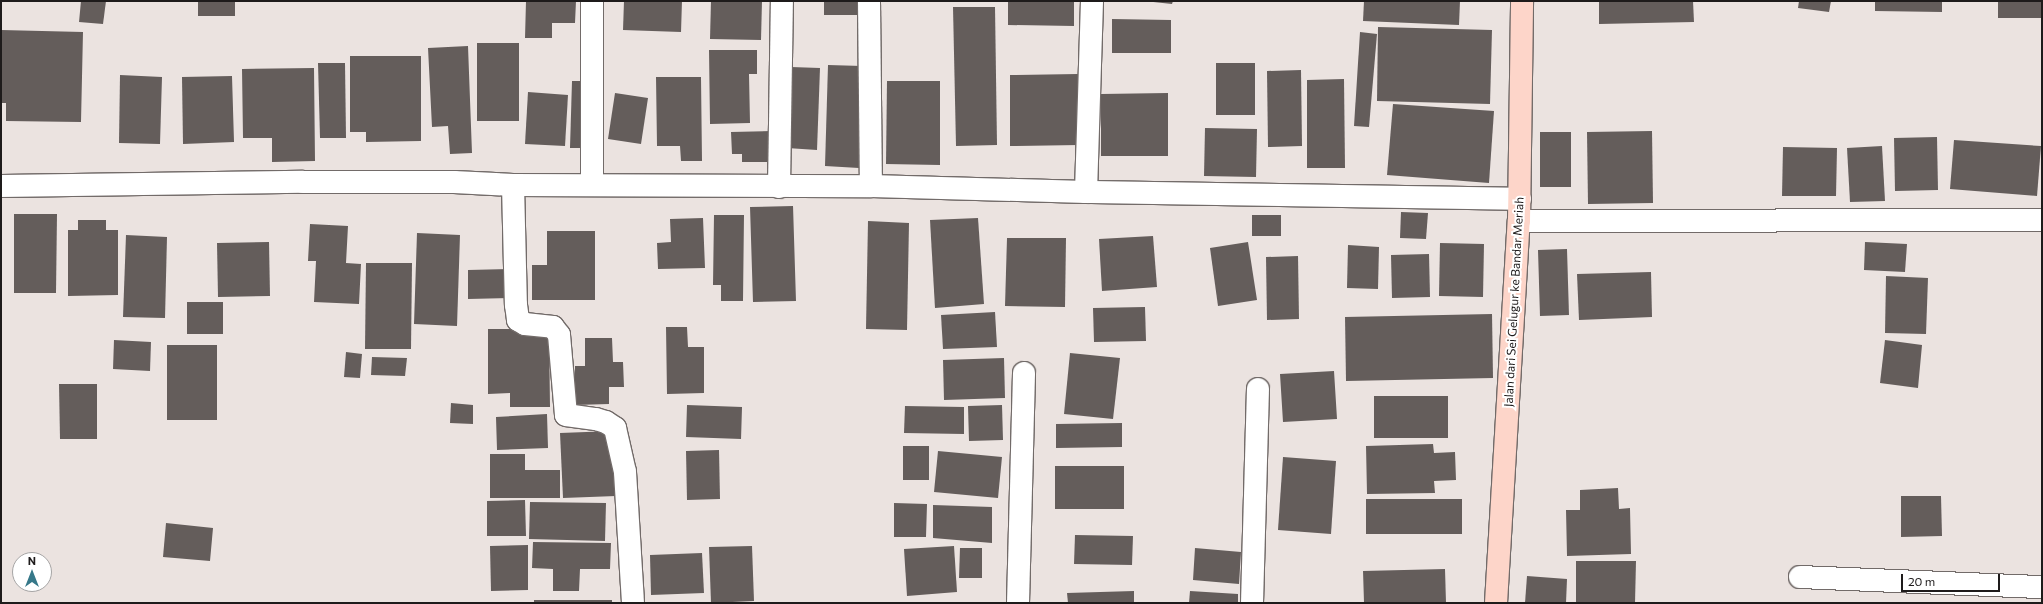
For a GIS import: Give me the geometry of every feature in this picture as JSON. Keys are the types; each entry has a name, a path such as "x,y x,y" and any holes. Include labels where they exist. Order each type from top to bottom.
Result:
{"main road":[{"name":"Jalan dari Sei Gelugur ke Bandar Meriah","path":"1496,603 1520,199 1522,1"}],"street":[{"path":"592,1 592,184"},
{"path":"779,187 782,1"},
{"path":"869,1 871,186"},
{"path":"1086,192 1092,1"},
{"path":"1,186 303,182 454,182 513,185 592,184 779,187 871,186 1086,192 1520,199"},
{"path":"513,185 516,305 518,320 525,324 553,327 559,335 566,415 596,419 606,422 615,428 625,472 633,603"},
{"path":"1519,222 2042,220"},
{"path":"1018,603 1024,373"},
{"path":"1252,603 1258,389"},
{"path":"1800,577 2042,587"}],"building":[{"path":"81,1 106,1 103,24 79,22"},
{"path":"198,1 235,1 235,16 198,16"},
{"path":"526,1 576,1 575,23 552,23 552,38 525,38"},
{"path":"624,1 682,1 681,32 623,30"},
{"path":"711,1 762,1 761,40 710,39"},
{"path":"824,1 865,1 865,15 824,15"},
{"path":"1008,1 1074,1 1074,26 1008,25"},
{"path":"1144,1 1173,1 1172,4"},
{"path":"1364,1 1460,1 1459,25 1363,21"},
{"path":"1599,1 1693,1 1694,22 1599,24"},
{"path":"1799,1 1831,1 1829,12 1798,8"},
{"path":"1875,1 1942,1 1942,12 1875,11"},
{"path":"1998,1 2042,1 2041,18 1998,18"},
{"path":"953,7 995,7 997,145 956,146"},
{"path":"1112,19 1171,20 1171,53 1112,53"},
{"path":"1378,27 1492,30 1490,104 1377,101"},
{"path":"1,30 83,32 81,122 6,121 6,103 1,103"},
{"path":"1360,32 1377,34 1369,127 1354,126"},
{"path":"477,43 519,43 519,121 477,121"},
{"path":"468,46 472,153 450,154 448,126 432,127 428,48"},
{"path":"709,50 757,50 757,74 749,74 750,123 710,124"},
{"path":"350,56 421,56 421,141 366,142 366,132 350,132"},
{"path":"318,63 345,63 346,138 320,138"},
{"path":"1216,63 1255,63 1255,115 1216,115"},
{"path":"828,65 862,66 859,168 825,166"},
{"path":"791,67 820,68 817,150 787,148"},
{"path":"314,68 315,161 272,162 272,138 243,138 242,69"},
{"path":"1301,70 1302,146 1268,147 1267,71"},
{"path":"1078,74 1079,145 1010,146 1010,75"},
{"path":"120,75 162,77 160,144 119,143"},
{"path":"232,76 234,142 183,144 182,77"},
{"path":"656,77 701,77 702,161 681,161 680,146 657,146"},
{"path":"1344,79 1345,168 1307,168 1307,80"},
{"path":"572,81 589,81 587,148 570,148"},
{"path":"887,81 940,81 940,165 886,164"},
{"path":"528,92 568,95 565,146 525,144"},
{"path":"615,93 648,98 641,144 608,139"},
{"path":"1168,93 1168,156 1101,156 1101,94"},
{"path":"1393,104 1494,111 1489,183 1387,175"},
{"path":"1205,128 1257,129 1256,177 1204,176"},
{"path":"773,131 773,162 742,162 742,154 732,154 731,132"},
{"path":"1652,131 1653,203 1588,204 1587,132"},
{"path":"1540,132 1571,132 1571,187 1540,187"},
{"path":"1937,137 1938,190 1895,191 1894,138"},
{"path":"1954,140 2041,146 2037,196 1950,189"},
{"path":"1882,146 1885,201 1850,202 1847,148"},
{"path":"1783,147 1837,148 1836,196 1782,196"},
{"path":"793,206 796,301 753,302 750,207"},
{"path":"1401,212 1428,213 1426,239 1400,238"},
{"path":"14,214 57,214 56,293 14,293"},
{"path":"714,215 744,215 743,301 721,301 721,285 713,285"},
{"path":"1252,215 1281,215 1281,236 1252,236"},
{"path":"703,218 705,268 658,269 657,243 671,242 670,219"},
{"path":"978,218 984,304 935,308 930,220"},
{"path":"78,220 106,220 106,230 118,230 118,295 68,296 68,230 78,230"},
{"path":"868,221 909,223 907,330 866,329"},
{"path":"310,224 348,226 346,263 361,264 359,304 314,302 316,261 308,261"},
{"path":"547,231 595,231 595,300 532,300 532,265 547,265"},
{"path":"417,233 460,235 457,326 414,324"},
{"path":"126,235 167,237 165,318 123,317"},
{"path":"1153,236 1157,287 1102,291 1099,239"},
{"path":"1007,238 1066,238 1065,307 1005,306"},
{"path":"269,242 270,296 218,297 217,243"},
{"path":"1248,242 1257,300 1218,306 1210,248"},
{"path":"1865,242 1907,244 1905,272 1864,270"},
{"path":"1440,243 1484,244 1483,297 1439,296"},
{"path":"1348,245 1379,247 1378,289 1347,288"},
{"path":"1567,249 1569,315 1540,316 1538,250"},
{"path":"1429,254 1430,297 1392,298 1391,255"},
{"path":"1298,256 1299,319 1267,320 1266,257"},
{"path":"366,263 412,263 411,349 365,349"},
{"path":"509,269 510,298 468,299 468,270"},
{"path":"1651,272 1652,317 1579,320 1577,274"},
{"path":"1886,276 1928,278 1926,334 1885,333"},
{"path":"187,302 223,302 223,334 187,334"},
{"path":"1145,307 1146,341 1094,342 1093,308"},
{"path":"995,312 997,347 943,349 941,315"},
{"path":"1492,314 1493,378 1346,381 1345,317"},
{"path":"666,327 687,327 688,347 704,347 704,393 667,394"},
{"path":"488,329 549,329 550,407 510,407 510,393 488,394"},
{"path":"585,338 612,338 613,362 623,362 624,387 609,387 609,404 575,405 575,366 585,366"},
{"path":"114,340 151,342 150,371 113,369"},
{"path":"1885,340 1922,345 1918,388 1880,383"},
{"path":"167,345 217,345 217,420 167,420"},
{"path":"346,352 362,354 360,378 344,377"},
{"path":"1070,353 1120,358 1113,419 1064,414"},
{"path":"372,357 407,358 405,376 371,375"},
{"path":"1004,358 1005,398 944,400 943,360"},
{"path":"1334,371 1337,419 1283,422 1280,374"},
{"path":"59,384 97,384 97,439 60,439"},
{"path":"1374,396 1448,396 1448,438 1374,438"},
{"path":"451,403 473,405 473,424 450,423"},
{"path":"687,405 742,407 741,439 686,437"},
{"path":"1002,405 1003,440 969,441 968,406"},
{"path":"905,406 964,407 964,434 904,433"},
{"path":"547,414 548,448 497,450 496,417"},
{"path":"1122,423 1122,447 1056,448 1056,424"},
{"path":"613,431 616,496 563,498 560,433"},
{"path":"1433,444 1434,453 1455,452 1456,480 1434,481 1435,493 1367,494 1366,446"},
{"path":"903,446 929,446 929,480 903,480"},
{"path":"719,450 720,499 687,500 686,451"},
{"path":"938,451 1002,457 998,498 934,492"},
{"path":"490,454 525,454 525,470 560,470 560,498 490,498"},
{"path":"1283,457 1336,461 1331,534 1278,530"},
{"path":"1055,466 1124,466 1124,509 1055,509"},
{"path":"1618,488 1619,509 1630,508 1631,554 1567,556 1566,510 1580,510 1580,490"},
{"path":"1901,496 1941,496 1942,536 1901,537"},
{"path":"1366,499 1462,499 1462,534 1366,534"},
{"path":"525,500 526,536 487,536 487,501"},
{"path":"530,502 606,503 605,541 529,539"},
{"path":"894,503 927,504 926,537 894,537"},
{"path":"933,505 992,507 992,543 933,538"},
{"path":"166,523 213,528 210,561 163,557"},
{"path":"1075,535 1133,536 1132,565 1074,564"},
{"path":"533,542 611,543 610,569 580,569 579,591 553,591 553,569 532,568"},
{"path":"528,545 528,590 491,591 490,546"},
{"path":"752,546 754,601 711,603 709,547"},
{"path":"954,546 957,592 907,596 904,549"},
{"path":"960,548 982,548 982,578 959,578"},
{"path":"1195,548 1241,552 1239,584 1193,580"},
{"path":"702,553 704,593 651,595 650,555"},
{"path":"1576,561 1636,561 1635,603 1576,603"},
{"path":"1445,569 1446,603 1364,603 1363,571"},
{"path":"1527,576 1567,579 1566,603 1525,603"},
{"path":"1134,591 1134,603 1068,603 1067,593"},
{"path":"1190,591 1238,594 1238,603 1189,603"},
{"path":"534,600 612,600 612,603 534,603"}]}
